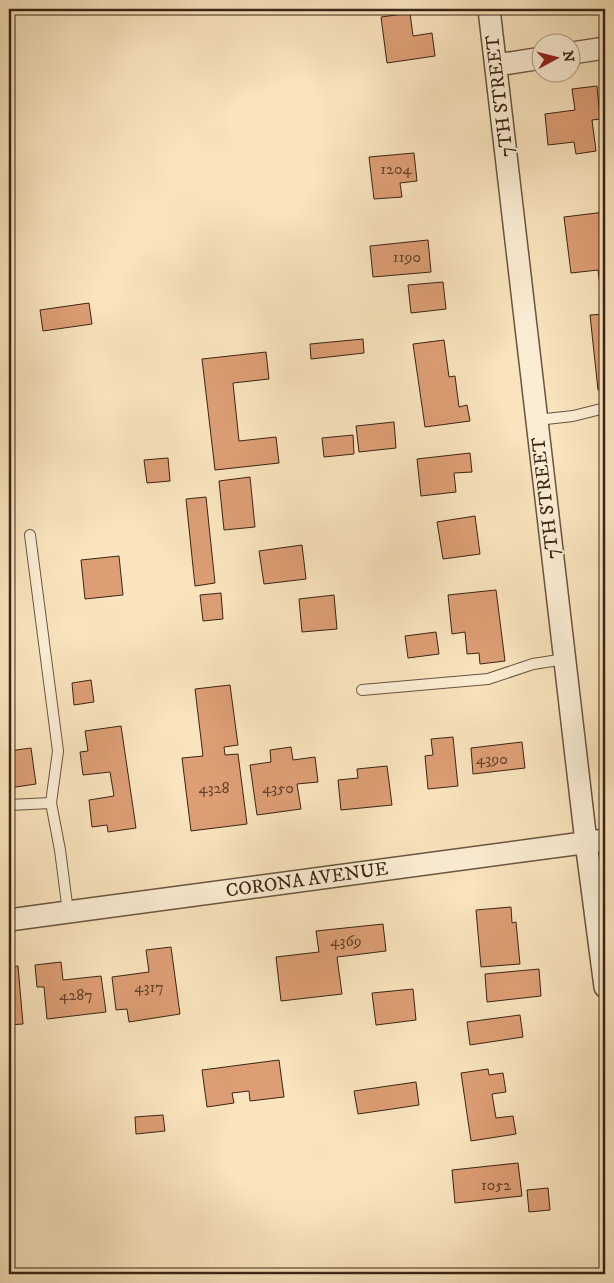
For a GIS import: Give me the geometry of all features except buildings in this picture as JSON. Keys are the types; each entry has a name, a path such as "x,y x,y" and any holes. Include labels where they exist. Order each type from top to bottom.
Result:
{"street":[{"name":"7TH STREET","path":"489,9 565,659 596,841 605,988"},
{"path":"582,51 605,48"},
{"path":"497,65 532,60"},
{"name":"CORONA AVENUE","path":"9,920 596,841"}],"lane":[{"path":"537,420 573,416 605,408"},
{"path":"30,535 58,751 51,803 60,850 68,912"},
{"path":"362,690 488,678 533,664 565,659"},
{"path":"9,805 51,803"}]}
